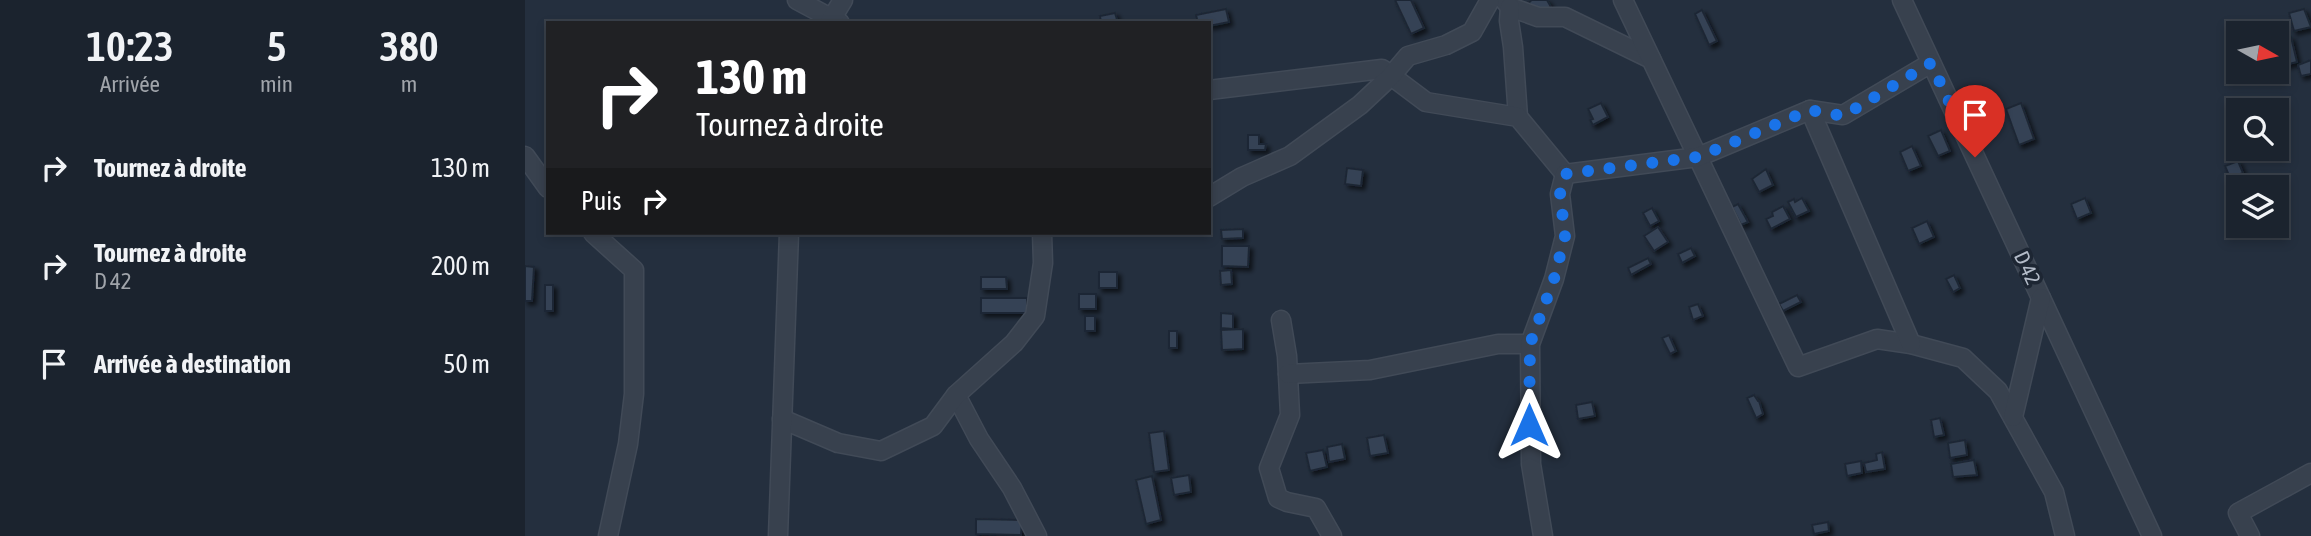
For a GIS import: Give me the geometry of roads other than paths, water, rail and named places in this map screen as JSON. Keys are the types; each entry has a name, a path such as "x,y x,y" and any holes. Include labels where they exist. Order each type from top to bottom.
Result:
{"street":[{"path":"797,0 834,21 843,0"},
{"path":"1211,196 1242,177 1290,156 1360,105 1408,56 1446,45 1472,32 1490,0"},
{"path":"1623,0 1798,367 1877,339 1912,344 1963,358 1998,391 2013,417 2054,492 2065,536"},
{"name":"D 42","path":"1902,0 2153,536"},
{"path":"1565,174 1518,117 1507,4 1538,17 1565,17 1651,59"},
{"path":"1565,174 1698,157 1810,110 1843,116 1931,63"},
{"path":"1211,89 1381,69 1426,102 1518,117"},
{"path":"1810,110 1912,344"},
{"path":"525,156 546,185"},
{"path":"1543,536 1531,464 1530,344 1554,279 1565,236 1560,194 1565,174"},
{"path":"595,235 633,270 634,394 628,444 608,536"},
{"path":"778,536 789,235"},
{"path":"782,419 838,443 881,451 933,426 957,395 1014,343 1035,316 1047,236"},
{"path":"2013,417 2041,298"},
{"path":"1281,320 1290,415 1269,468 1278,498 1316,508 1332,536"},
{"path":"1288,374 1370,370 1461,350 1498,344 1530,344"},
{"path":"957,395 979,439 1012,488 1037,536"},
{"path":"2250,536 2238,513 2311,473"}]}
